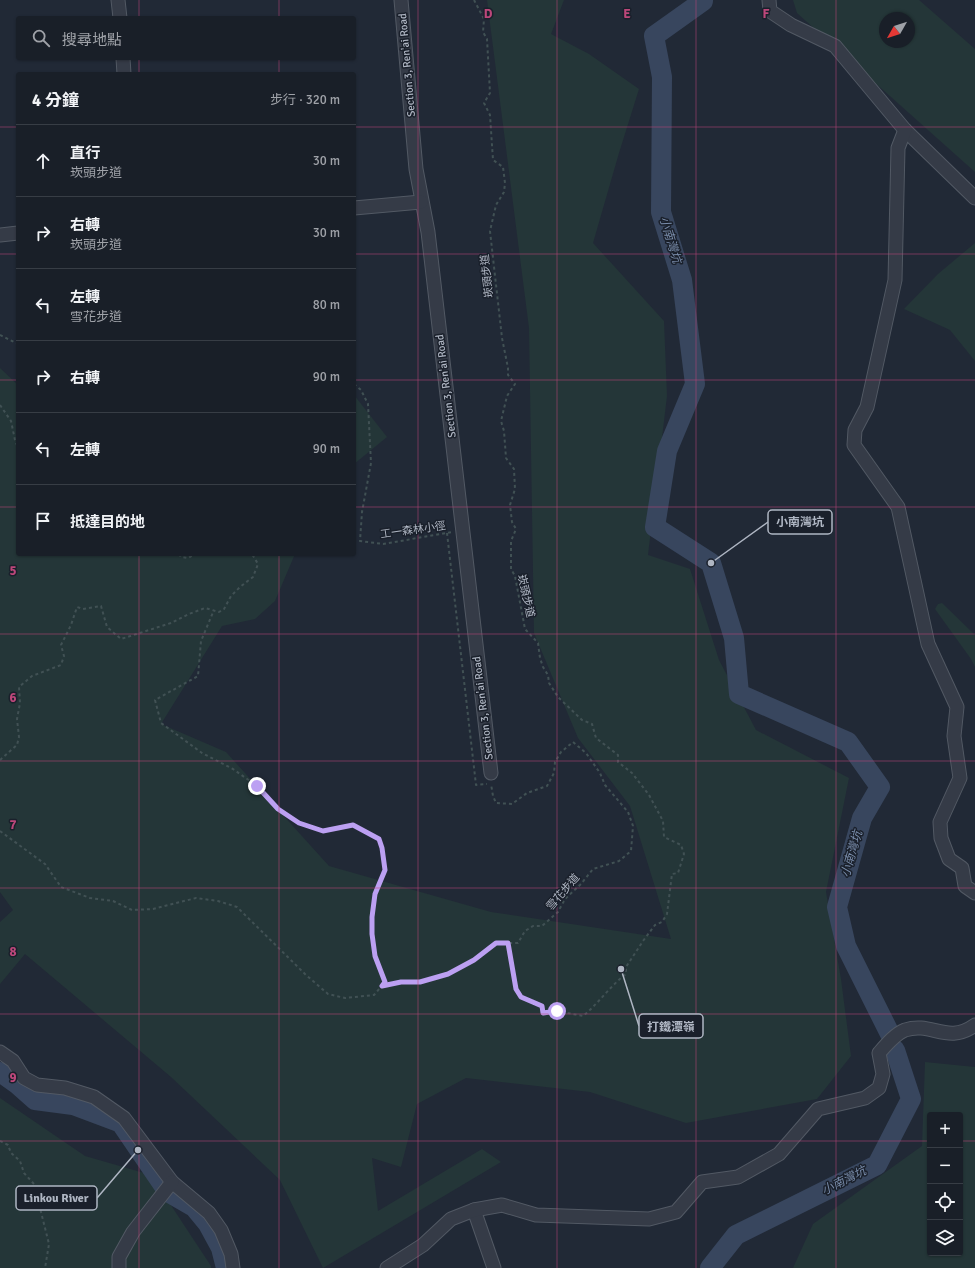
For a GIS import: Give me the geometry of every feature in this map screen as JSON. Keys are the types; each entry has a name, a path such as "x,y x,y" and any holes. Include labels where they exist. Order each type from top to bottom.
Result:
{"street":[{"path":"118,0 120,16"},
{"name":"Section 3, Ren'ai Road","path":"401,0 416,169 421,202 428,232 491,778"},
{"path":"769,0 770,11 780,18 791,25 835,46 905,130 975,198"},
{"path":"123,60 124,72"},
{"path":"905,130 898,148 895,280 867,407 855,430 854,445 898,507 928,644 957,707 954,736 960,778 940,822 942,838 949,859 962,868 965,886 975,893"},
{"path":"356,208 421,202"},
{"path":"0,235 16,233"},
{"path":"387,1268 423,1245 451,1219 474,1210 502,1205 536,1215 649,1219 676,1212 702,1182 738,1177 779,1154 818,1109 865,1098 879,1088 883,1074 879,1053 888,1043 904,1031 917,1028 954,1034 966,1031 975,1025"},
{"path":"0,1052 13,1061 24,1078 37,1085 65,1088 94,1097 124,1118 172,1182 209,1213 223,1236 231,1254 233,1268"},
{"path":"120,1268 119,1257 132,1232 172,1182"},
{"path":"474,1210 494,1268"}],"path":[{"name":"崁頭步道","path":"474,0 484,19 483,32 487,39 490,93 484,103 490,115 493,160 503,167 505,183 504,192 496,205 490,231 502,338 508,375 515,384 508,396 501,421 504,431 506,458 514,469 515,489 510,505 512,522 516,529 511,541 511,569 515,576 525,629 538,643 543,667 548,675 549,683 558,697 582,720 592,724 596,738 618,755 618,762 632,773 645,789 663,821 664,837 681,845 684,854 678,873 672,874 667,914 662,922 655,925 643,942 626,967 626,974 614,983 610,990 583,1016 557,1011 543,1013 542,1006 521,997 516,989 508,943"},
{"path":"0,335 16,343"},
{"name":"工一森林小徑","path":"356,386 361,390 368,404 371,463 362,512 360,541 383,544 462,530"},
{"path":"0,405 11,421 16,443"},
{"path":"447,533 476,785 491,778"},
{"path":"180,556 188,558 192,556"},
{"path":"0,760 18,745 19,737 17,719 20,703 19,687 32,676 60,664 64,656 61,645 71,625 77,607 83,609 102,606 107,627 121,639 171,624 189,614 205,608 219,612 224,608 231,596 253,577 258,564 253,556"},
{"path":"0,831 45,864 61,887 90,898 113,901 132,910 153,909 196,898 218,901 237,907 306,975 328,994 345,998 374,995 385,982 375,956 372,917 375,894 385,870 382,848 379,839 353,825 323,831 299,823 278,809 257,786 233,769 202,754 161,724 155,700 198,676 201,641 214,610"},
{"name":"雪花步道","path":"382,986 401,982 420,982 448,974 474,960 496,943 518,943 525,932 533,926 542,926 558,912 565,899 581,884 593,869 619,861 631,851 632,826 628,812 605,785 600,773 586,753 573,742 561,752 555,762 554,773 547,786 527,793 512,804 496,803 493,796 491,778"},
{"path":"0,1141 8,1145 12,1153 20,1160 24,1173 34,1184 50,1244 45,1268"}],"shaded area":[{"path":"487,0 564,0 551,34 589,54 639,89 593,243 664,321 667,396 648,555 690,569 719,660 756,730 849,778 826,892 841,979 851,1056 817,1099 686,1123 590,1092 466,1078 417,1104 401,1167 372,1158 378,1211 482,1149 501,1162 323,1268 280,1180 171,1077 25,954 0,984 0,922 13,910 0,892 0,368 16,383 16,556 294,556 275,601 255,619 222,626 161,724 226,752 329,866 491,912 671,939 630,806 578,738 534,633 529,328"},
{"path":"793,0 919,0 975,49 975,172 797,13"},
{"path":"975,243 975,361 950,330 904,309 938,274"},
{"path":"356,398 387,437 356,462"},
{"path":"942,603 975,635 975,667 971,659 935,609 938,604"},
{"path":"925,1062 975,1067 975,1268 793,1268 813,1224 922,1146"},
{"path":"0,1098 85,1156 151,1175 211,1268 0,1268"}],"waterway":[{"name":"小南灣坑","path":"703,0 654,36 662,77 661,212 682,280 695,384 667,451 655,527 711,563 734,638 739,694 848,742 880,787 862,818 837,907 846,946 890,1034"},
{"name":"小南灣坑","path":"710,1268 736,1235 877,1165 911,1099 895,1050"},
{"path":"0,1072 17,1084 35,1100 73,1105 121,1123 168,1192 194,1207 208,1224 221,1248 226,1268"}],"place":[{"name":"小南灣坑","path":"711,563"},
{"name":"打鐵潭嶺","path":"621,969"},
{"name":"Linkou River","path":"138,1150"}],"route":[{"path":"257,786 278,809 299,823 323,831 353,825 379,839 382,848 385,870 375,894 372,917 372,934 375,956 385,982 382,986 401,982 420,982 448,974 474,960 496,943 508,943 516,989 521,997 542,1006 543,1013 557,1011"}]}
